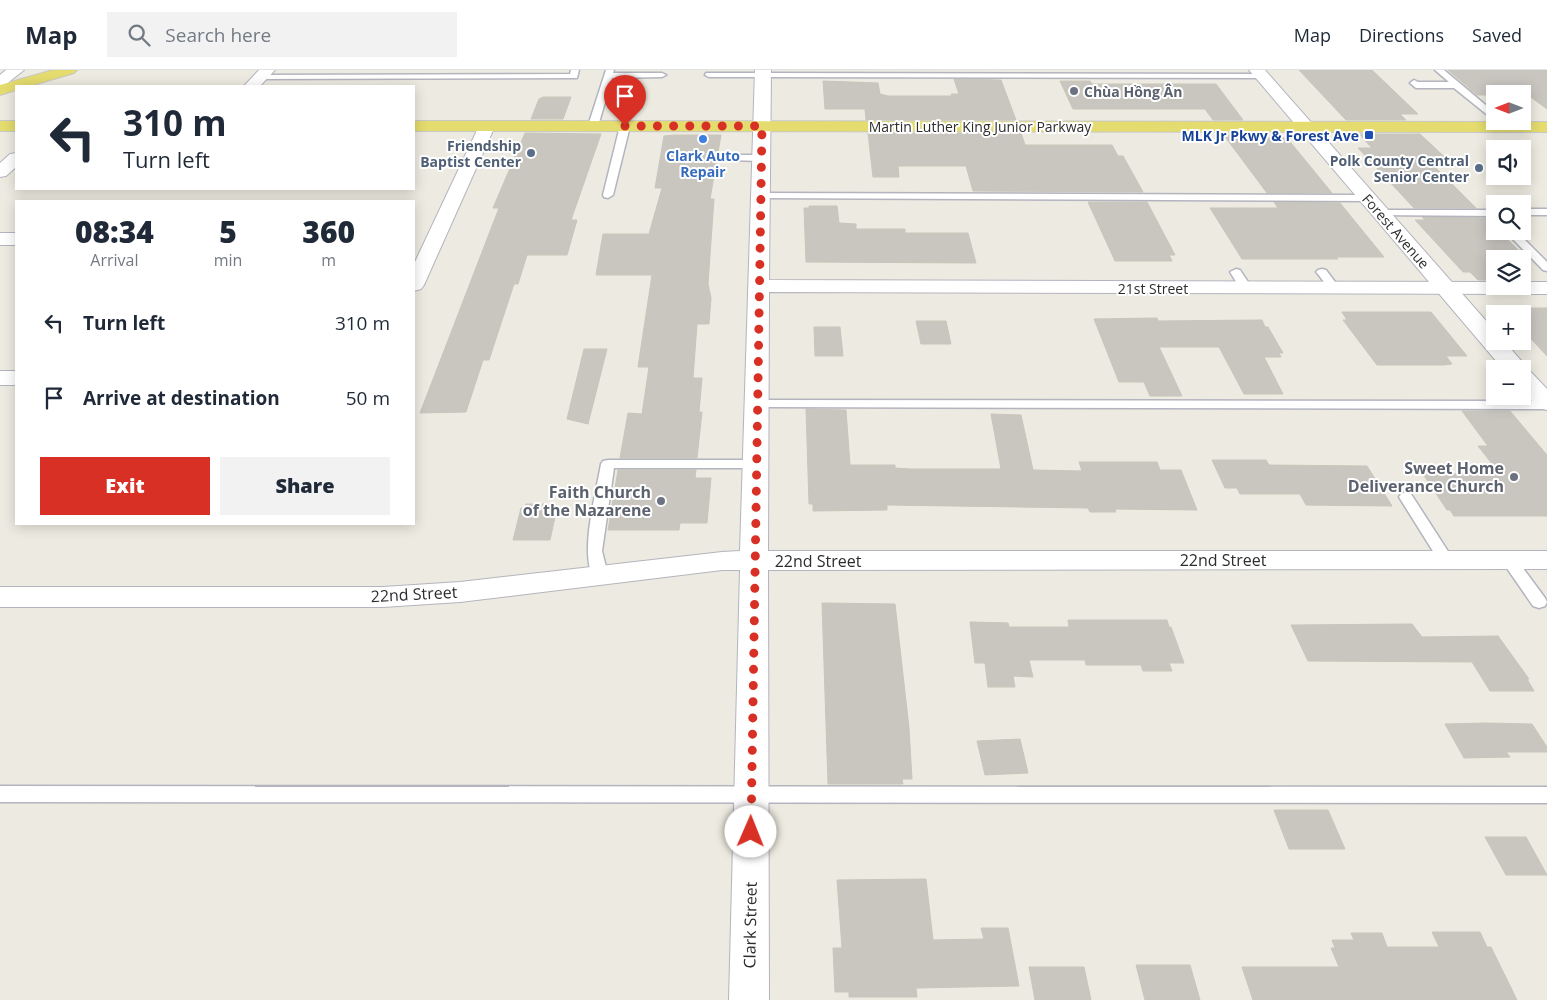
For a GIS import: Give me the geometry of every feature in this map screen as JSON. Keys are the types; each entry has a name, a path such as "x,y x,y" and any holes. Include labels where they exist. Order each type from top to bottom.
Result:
{"main road":[{"path":"17,85 69,70"},
{"path":"0,90 15,86"},
{"name":"Martin Luther King Junior Parkway","path":"415,126 1306,127 1486,122"},
{"name":"Martin Luther King Junior Parkway","path":"1531,125 1547,127"},
{"path":"0,126 15,126"}],"street":[{"path":"0,82 16,70"},
{"name":"Clark Street","path":"749,1000 755,464 763,72"},
{"name":"Forest Avenue","path":"1260,73 1508,360"},
{"path":"415,283 487,126"},
{"path":"0,172 15,159"},
{"path":"0,239 15,239"},
{"path":"415,239 435,239"},
{"name":"21st Street","path":"758,286 1328,280 1446,289 1547,288"},
{"path":"0,378 15,378"},
{"path":"1531,386 1547,404"},
{"name":"22nd Street","path":"0,597 383,597 460,592 722,561 1547,560"}],"lane":[{"path":"260,78 574,76 575,70"},
{"path":"1438,70 1486,110"},
{"path":"709,75 763,72 1260,73"},
{"path":"593,126 609,73 662,76"},
{"path":"1414,83 1416,85 1457,85"},
{"path":"608,195 625,126"},
{"path":"730,158 761,158"},
{"path":"760,196 1194,201 1367,198"},
{"path":"1531,212 1547,212"},
{"path":"1380,213 1486,214"},
{"path":"1519,240 1547,268"},
{"path":"756,404 1547,404"},
{"path":"600,576 594,551 608,464 755,464"},
{"path":"1406,497 1446,560"},
{"path":"1509,560 1539,602"},
{"path":"0,794 1061,792 1547,795"}],"building":[{"path":"1299,70 1372,70 1418,114 1400,114 1406,120 1346,120"},
{"path":"1448,70 1547,70 1547,109 1531,97 1531,85 1486,85 1486,95 1477,95"},
{"path":"954,79 1001,80 1016,120 866,120 865,109 825,109 823,81 878,83 880,94 888,96 952,96 951,94 959,94"},
{"path":"1060,81 1090,81 1092,84 1216,84 1243,120 1213,120 1205,109 1073,109"},
{"path":"543,97 571,97 563,119 531,119 539,99"},
{"path":"525,133 601,134 571,220 577,220 567,255 527,255 518,284 514,284 489,360 483,360 466,412 420,413 499,208 493,208"},
{"path":"868,133 1021,133 1025,145 1112,145 1118,156 1123,156 1143,192 973,191 966,166 898,166 899,177 873,177"},
{"path":"1223,134 1254,134 1257,138 1287,138 1332,193 1267,193"},
{"path":"1359,134 1420,134 1451,163 1431,163 1476,208 1414,208 1358,148 1372,148"},
{"path":"721,135 710,199 714,199 708,284 711,298 709,324 697,324 693,378 702,378 699,412 702,412 697,458 620,458 628,413 642,414 649,367 638,367 652,275 596,275 603,234 649,234 662,188 655,188 664,136"},
{"path":"1088,202 1147,202 1175,255 1169,255 1172,261 1115,261"},
{"path":"1274,202 1340,203 1384,257 1242,259 1210,208 1278,208"},
{"path":"809,206 837,206 839,223 856,224 856,229 905,229 905,233 968,233 976,263 806,262 804,208 809,208"},
{"path":"1422,217 1486,218 1486,240 1508,240 1518,250 1486,250 1486,280 1478,280 1470,272 1463,272 1415,220 1425,220"},
{"path":"1531,308 1547,308 1547,356 1531,339"},
{"path":"1342,312 1431,312 1467,356 1446,356 1452,364 1444,365 1377,365 1343,320 1347,320"},
{"path":"1157,318 1158,321 1262,320 1283,353 1279,353 1281,357 1264,357 1283,394 1244,394 1219,347 1159,347 1182,396 1150,396 1144,382 1119,382 1094,319"},
{"path":"916,321 946,321 951,344 921,344"},
{"path":"814,327 840,327 843,356 815,356"},
{"path":"584,349 607,349 588,424 567,419"},
{"path":"806,409 846,410 850,465 895,465 895,468 910,469 1001,469 991,414 1021,415 1033,470 1082,471 1079,462 1157,462 1160,470 1181,470 1197,510 1115,509 1116,512 1090,512 1088,508 887,505 887,510 813,511 813,504 809,504"},
{"path":"1462,411 1510,411 1547,455 1547,516 1454,516 1450,510 1447,510 1423,474 1478,474 1472,465 1493,465 1478,446 1488,446"},
{"path":"1212,460 1266,460 1269,465 1367,466 1392,506 1306,505 1300,494 1240,494 1237,488 1225,488"},
{"name":"Faith Church of the Nazarene","path":"618,470 696,470 695,478 711,478 707,523 680,523 679,530 608,530"},
{"path":"526,504 553,504 552,508 557,508 550,540 513,540 521,508 525,508"},
{"path":"822,603 895,604 909,728 912,779 902,779 903,784 828,784"},
{"path":"1068,620 1167,620 1184,663 1169,663 1172,671 1143,671 1141,665 1086,665 1085,660 1029,660 1033,677 1013,676 1015,687 988,687 985,663 975,663 970,622 1008,623 1009,627 1069,627"},
{"path":"1412,624 1422,637 1498,636 1529,679 1527,679 1534,691 1490,691 1472,662 1308,661 1291,625"},
{"path":"1445,724 1532,724 1547,747 1547,752 1506,752 1510,757 1464,758"},
{"path":"1020,739 1028,773 985,775 977,741"},
{"path":"1274,810 1328,810 1345,849 1289,849"},
{"path":"1485,837 1526,837 1547,875 1506,875"},
{"path":"926,879 933,940 984,939 981,928 1008,928 1019,986 916,988 917,997 849,997 849,992 835,992 833,948 842,948 837,880"},
{"path":"1432,932 1480,932 1487,947 1491,947 1517,1000 1253,1000 1242,967 1339,967 1331,948 1335,948 1332,940 1354,940 1351,933 1382,933 1387,947 1439,947"},
{"path":"1136,965 1190,965 1200,1000 1145,1000"},
{"path":"1029,967 1084,967 1091,1000 1035,1000"}],"place":[{"name":"Chùa Hồng Ân","path":"1074,91"},
{"name":"MLK Jr Pkwy & Forest Ave","path":"1369,135"},
{"name":"Clark Auto Repair","path":"703,139"},
{"name":"Friendship Baptist Center","path":"531,153"},
{"name":"Polk County Central Senior Center","path":"1479,168"},
{"name":"Sweet Home Deliverance Church","path":"1514,477"},
{"name":"Faith Church of the Nazarene","path":"661,501"}],"route":[{"path":"625,126 762,126 753,588 751,832"}]}
